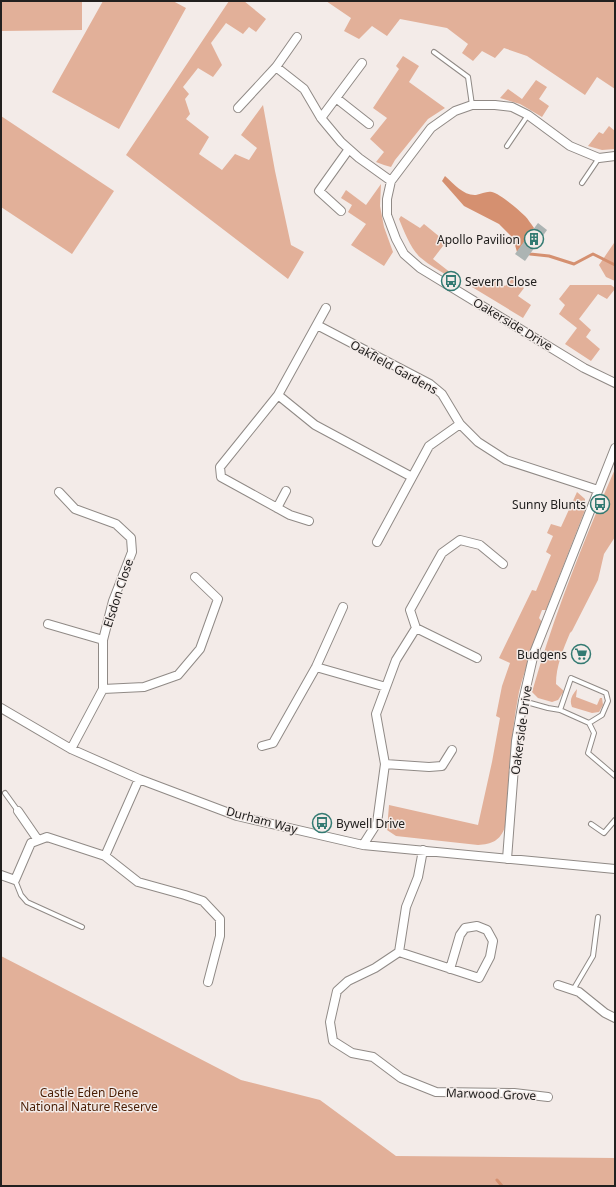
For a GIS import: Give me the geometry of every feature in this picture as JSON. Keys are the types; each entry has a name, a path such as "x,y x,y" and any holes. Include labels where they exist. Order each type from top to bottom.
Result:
{"street":[{"path":"238,108 276,66 297,37"},
{"path":"321,118 362,63"},
{"path":"276,66 304,89 321,118 341,142 359,158 391,181"},
{"path":"336,98 369,124"},
{"name":"Oakerside Drive","path":"615,156 599,158 570,146 528,115 512,107 472,105 455,111 431,128 391,181 387,199 387,215 396,239 404,254 420,268 584,368 615,384"},
{"path":"341,211 319,191 349,149"},
{"path":"309,521 290,516 221,477 220,467 278,395 326,308"},
{"name":"Oakfield Gardens","path":"317,325 430,384 442,394 460,424 478,442 506,460 598,490"},
{"path":"278,395 316,426 412,477"},
{"path":"377,542 429,446 460,424"},
{"name":"Oakerside Drive","path":"507,858 516,741 534,653 615,448"},
{"path":"277,508 286,491"},
{"name":"Elsdon Close","path":"59,492 75,509 116,524 131,538 132,552 113,601 103,640 103,689 72,749"},
{"path":"477,658 416,628 410,610 442,553 460,540 480,545 504,564"},
{"path":"103,689 144,687 178,676 200,649 218,599 195,577"},
{"path":"262,746 272,743 316,667 343,607"},
{"name":"Elsdon Close","path":"48,624 103,640"},
{"path":"363,845 377,823 384,764 376,714 396,660 416,628"},
{"path":"316,667 386,688"},
{"name":"Durham Way","path":"1,708 72,749 139,778 237,816 363,845 615,869"},
{"path":"384,764 429,767 442,766 452,750"},
{"path":"105,856 139,778"},
{"path":"18,812 38,840"},
{"path":"1,875 14,880 31,843 47,837 105,856 138,882 203,901 220,919 220,936 208,982"},
{"path":"423,850 418,877 406,907 399,952 450,969 478,978 490,957 493,941 487,930 477,926 465,928 460,935 450,969"},
{"name":"Marwood Grove","path":"399,952 375,968 348,981 337,991 330,1022 333,1042 352,1053 373,1057 401,1078 436,1092 514,1093 548,1097"},
{"path":"558,986 579,992 605,1013 615,1018"}],"lane":[{"path":"434,52 468,77 472,105"},
{"path":"506,146 528,115"},
{"path":"582,183 599,158"},
{"path":"560,710 571,678 606,693 608,701 602,715 588,723"},
{"path":"523,701 560,710 588,723 594,734 588,753 615,776"},
{"path":"5,793 18,812"},
{"path":"591,824 604,833 615,820"},
{"path":"14,880 21,895 27,902 82,927"},
{"path":"573,990 593,956 598,917"}],"green space":[{"path":"2,1 82,1 82,30 2,31"},
{"path":"103,1 173,1 186,8 119,129 52,92"},
{"path":"229,1 244,1 266,19 256,32 249,27 243,34 226,23 211,43 222,65 213,77 198,68 183,87 189,94 185,99 190,114 186,119 209,137 199,154 222,170 235,154 249,160 257,148 241,135 263,105 291,245 304,252 288,279 126,155"},
{"path":"326,1 615,1 615,89 597,77 585,95 527,56 504,48 495,58 482,51 473,61 462,53 468,44 447,28 400,19 387,36 372,26 359,39 344,31 351,18"},
{"path":"403,56 419,66 409,82 445,108 428,119 391,167 376,162 384,152 370,139 387,118 373,108 399,69 396,66"},
{"path":"536,80 547,87 539,99 549,106 542,117 520,104 500,98 508,89 522,99"},
{"path":"1,116 114,191 72,254 1,207"},
{"path":"609,126 615,131 615,149 602,150 588,146 599,132 603,134"},
{"path":"381,184 380,206 384,227 393,252 384,266 351,245 366,224 348,212 352,205 341,198 346,190 366,205"},
{"path":"401,216 420,228 424,224 446,242 433,259 451,273 448,276 417,255 403,229 399,219"},
{"path":"614,243 615,281 606,277 599,265"},
{"path":"496,279 505,286 512,279 524,288 518,296 531,305 523,318 472,287 478,280 489,287"},
{"path":"570,285 611,285 615,288 607,299 598,294 579,319 591,330 586,337 600,349 591,361 565,344 577,328 559,314 565,305 559,299"},
{"path":"615,469 615,537 604,554 598,580 570,633 560,658 556,684 564,691 558,700 552,702 538,698 532,692 559,607 580,551"},
{"path":"577,492 585,499 585,510 546,610 542,610 539,618 542,622 519,692 510,760 505,827 501,836 491,843 478,845 396,836 387,830 389,805 478,825 500,718 496,716 502,686 510,663 499,658 532,590 536,591 551,555 546,552 553,536 547,533 551,524 561,527"},
{"path":"577,689 576,697 597,705 600,698 602,698 603,705 599,712 592,713 572,707 572,698"},
{"name":"Castle Eden Dene National Nature Reserve","path":"1,956 241,1080 320,1100 396,1156 615,1158 615,1186 1,1186"}],"shaded area":[{"path":"445,176 467,194 476,195 492,192 499,195 525,216 534,228 517,252 513,238 499,224 464,206 442,181"}],"building":[{"name":"Apollo Pavilion","path":"538,223 547,230 525,261 515,254"}],"waterway":[{"path":"526,252 530,254 549,256 574,264 593,254 615,265"},
{"path":"497,1180 502,1186"}],"place":[{"name":"Apollo Pavilion","path":"534,239"},
{"name":"Severn Close","path":"451,281"},
{"name":"Sunny Blunts","path":"600,504"},
{"name":"Budgens","path":"581,654"},
{"name":"Bywell Drive","path":"322,823"}]}
